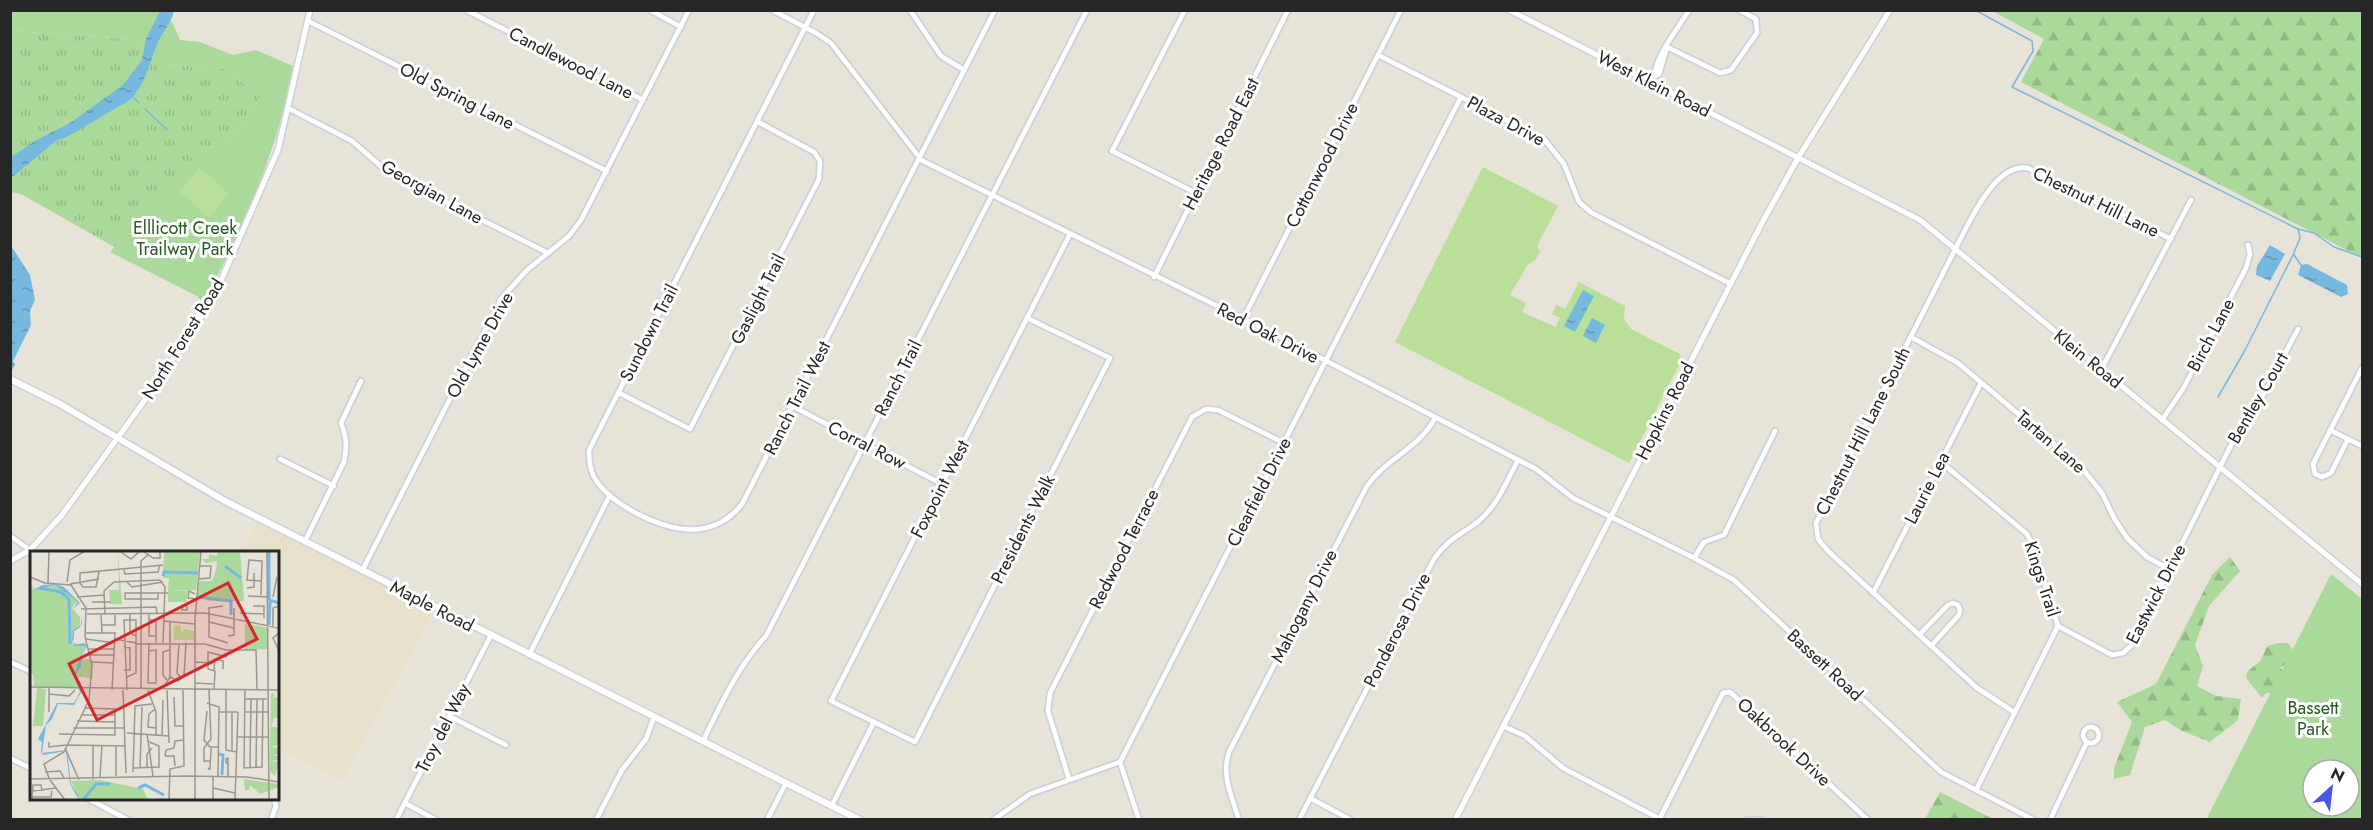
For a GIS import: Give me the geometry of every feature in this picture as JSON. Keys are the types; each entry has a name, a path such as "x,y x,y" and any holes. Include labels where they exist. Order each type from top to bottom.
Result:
{"main road":[{"name":"Maple Road","path":"12,380 118,438 225,501 860,819"}],"street":[{"name":"North Forest Road","path":"10,561 30,550 62,515 213,299 278,150 310,10"},
{"name":"Candlewood Lane","path":"466,10 643,100"},
{"path":"650,10 681,27"},
{"name":"Old Lyme Drive","path":"362,571 501,299 527,270 575,230 689,10"},
{"name":"Red Oak Drive","path":"772,10 824,38 840,53 919,158 1154,277 1243,319 1518,460 1546,477 1573,498 1610,516"},
{"name":"Sundown Trail","path":"610,495 594,478 590,464 590,450 814,10"},
{"path":"910,10 941,56 964,70"},
{"name":"Ranch Trail West","path":"610,495 646,517 673,528 700,529 724,521 742,504 995,10"},
{"name":"Ranch Trail","path":"703,741 737,674 752,651 766,636 1087,10"},
{"path":"1185,10 1112,151 1196,193"},
{"name":"Heritage Road East","path":"1154,277 1288,10"},
{"name":"Cottonwood Drive","path":"1243,319 1401,10"},
{"name":"West Klein Road","path":"1509,10 1798,158"},
{"path":"1652,82 1659,61 1689,10"},
{"path":"1667,47 1720,73 1731,70 1756,33 1756,19 1739,10"},
{"name":"Hopkins Road","path":"1455,819 1610,516 1798,158 1890,10"},
{"name":"Old Spring Lane","path":"308,21 607,171"},
{"name":"Plaza Drive","path":"1378,55 1544,139 1564,164 1579,202 1592,213 1731,284"},
{"name":"Clearfield Drive","path":"1120,762 1461,97"},
{"name":"Georgian Lane","path":"288,108 352,141 390,174 548,254"},
{"name":"Gaslight Trail","path":"619,393 690,429 804,209 819,179 821,167 817,156 758,122"},
{"name":"Klein Road","path":"1798,158 1920,220 2362,584"},
{"name":"Chestnut Hill Lane","path":"1955,249 1988,193 2002,176 2019,167 2028,168 2171,239"},
{"path":"2101,370 2191,200"},
{"name":"Foxpoint West","path":"874,722 831,701 1070,234"},
{"name":"Birch Lane","path":"2162,420 2183,389 2246,268 2250,254 2248,245"},
{"name":"Chestnut Hill Lane South","path":"1955,249 1815,529 1820,543 1873,593 1977,688 2014,712"},
{"name":"Presidents Walk","path":"874,722 915,742 1110,358 1027,318"},
{"name":"Bentley Court","path":"2219,467 2236,433 2262,397 2298,329"},
{"name":"Tartan Lane","path":"1911,337 1947,356 2081,466 2102,493 2127,538 2147,557 2169,569"},
{"path":"2348,439 2331,473 2327,476 2319,476 2313,469 2313,464 2362,368"},
{"path":"305,541 344,462 347,448 341,423 361,381"},
{"name":"Laurie Lea","path":"1873,593 1981,383"},
{"name":"Corral Row","path":"792,406 942,484"},
{"name":"Redwood Terrace","path":"1069,779 1048,711 1050,693 1192,417 1206,409 1218,410 1284,443"},
{"name":"Mahogany Drive","path":"1239,819 1227,779 1226,762 1229,752 1367,486 1379,471 1419,441 1429,430 1435,418"},
{"path":"1694,558 1704,542 1724,535 1775,430"},
{"path":"2330,430 2362,446"},
{"path":"280,459 334,486"},
{"name":"Ponderosa Drive","path":"1299,819 1434,559 1454,537 1480,520 1491,508 1518,460"},
{"name":"Kings Trail","path":"1941,462 2026,534 2034,550 2058,626 1976,790"},
{"name":"Eastwick Drive","path":"2058,626 2112,655 2123,653 2134,642 2219,467"},
{"path":"529,655 610,495"},
{"name":"Bassett Road","path":"1610,516 1734,580 1941,772 2034,819"},
{"path":"10,536 30,550"},
{"path":"1919,635 1948,605 1953,603 1958,605 1959,615 1931,646"},
{"name":"Troy del Way","path":"396,819 491,636"},
{"path":"10,662 30,671"},
{"name":"Oakbrook Drive","path":"1660,819 1723,693 1730,692 1868,819"},
{"path":"449,716 506,745"},
{"path":"596,819 622,770 646,739 654,717"},
{"path":"832,806 874,722"},
{"path":"1503,726 1524,736 1563,768 1660,819"},
{"path":"2050,819 2087,742"},
{"path":"10,758 30,768"},
{"path":"993,819 1030,794 1120,762 1138,819"},
{"path":"766,819 786,783"},
{"path":"1310,798 1351,819"},
{"path":"91,800 128,819"},
{"path":"271,819 276,806 274,800"},
{"path":"405,803 436,819"},
{"path":"1748,819 1760,819"}],"shaded area":[{"path":"259,518 362,571 434,612 342,780 279,748 279,551 243,551"}],"green space":[{"name":"Elllicott Creek Trailway Park","path":"11,11 163,11 173,24 180,40 200,42 233,55 256,50 293,66 280,123 260,182 233,244 203,302 197,296 110,252 206,150 232,138 261,96 225,69 164,64 129,39 15,31 11,26"},
{"path":"1992,11 2362,11 2362,258 2021,82 2044,39"},
{"path":"10,26 15,31 129,39 164,64 225,69 261,96 232,138 206,150 116,248 21,194 11,192"},
{"path":"183,145 205,156 231,192 186,153 182,148"},
{"path":"1483,167 1558,206 1537,246 1540,251 1536,259 1527,266 1510,295 1526,303 1522,312 1556,327 1560,318 1552,314 1556,305 1565,309 1579,282 1625,306 1624,319 1631,329 1680,354 1680,363 1629,463 1395,342"},
{"path":"200,168 229,194 209,218 179,191"},
{"path":"2230,557 2240,571 2209,606 2195,645 2203,666 2197,686 2216,696 2241,699 2238,720 2210,742 2182,731 2165,720 2145,727 2130,775 2114,779 2114,768 2132,722 2117,702 2156,684 2212,575"},
{"name":"Bassett Park","path":"2331,574 2362,599 2362,819 2206,820"},
{"path":"2288,643 2298,657 2280,668 2287,673 2275,693 2266,693 2262,698 2246,678 2247,672 2261,660 2267,646"},
{"path":"1940,792 1993,819 1925,819"}],"water":[{"path":"160,11 174,11 159,40 144,79 130,100 65,138 57,140 11,178 11,157 35,141 70,123 123,85 142,60 146,39"},
{"path":"10,244 30,275 35,300 30,311 31,325 13,361 15,365 11,372"},
{"path":"2270,245 2285,254 2270,281 2256,275 2257,266"},
{"path":"2307,264 2347,285 2348,294 2341,297 2298,275 2301,265"},
{"path":"1583,290 1594,296 1575,332 1564,326"},
{"path":"1592,318 1605,325 1596,343 1583,336"}],"waterway":[{"path":"1975,10 2032,41 2033,51 2012,87 2298,229 2300,238 2293,255 2244,352 2218,397"},
{"path":"133,97 139,103"},
{"path":"145,109 167,130"},
{"path":"2298,229 2314,233 2334,247 2362,257"},
{"path":"2294,255 2301,265"}]}
